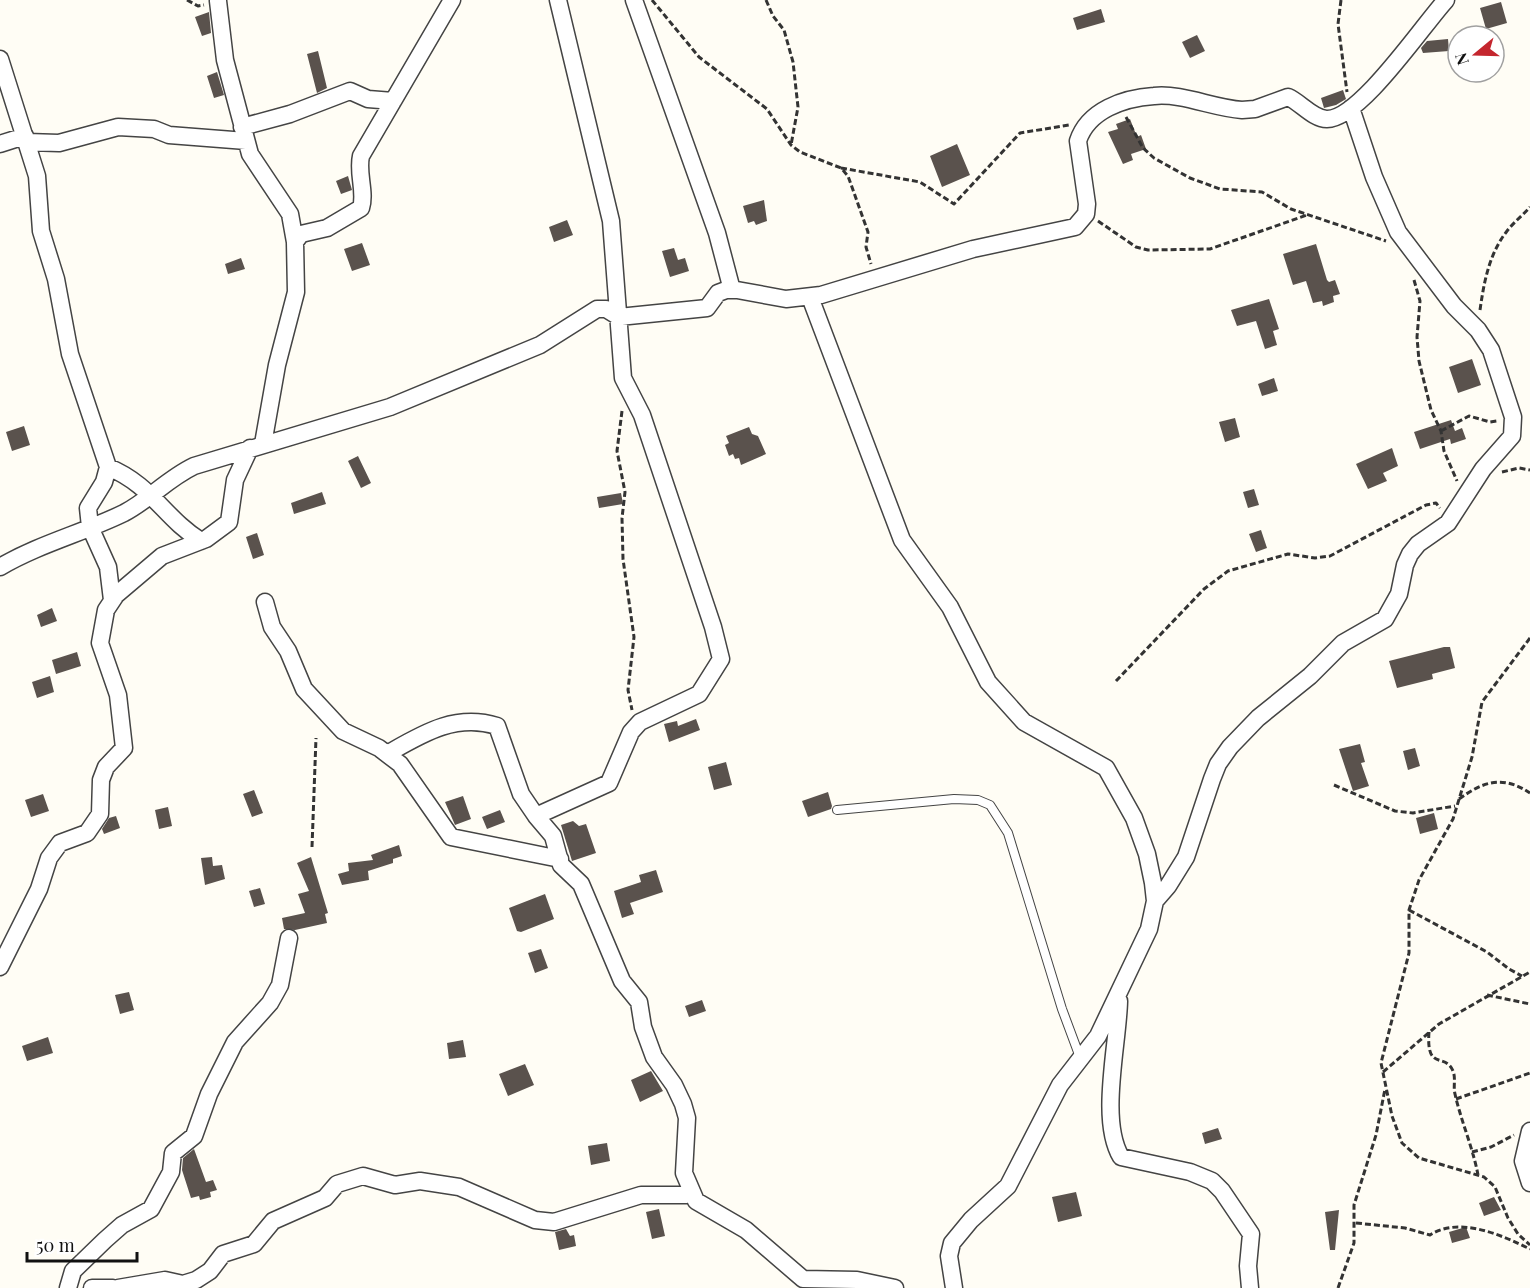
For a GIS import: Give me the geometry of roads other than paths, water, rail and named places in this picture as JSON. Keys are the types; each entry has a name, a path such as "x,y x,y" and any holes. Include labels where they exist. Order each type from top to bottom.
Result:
{"street":[{"path":"295,242 301,234 327,228 361,208 363,201 358,167 361,156 452,0"},
{"path":"536,816 609,783 631,732 640,722 699,694 721,659 713,627 642,415 626,388 619,353 619,317 611,221 558,0"},
{"path":"634,0 717,233 732,290"},
{"path":"0,567 35,549 127,511 187,469 390,407 540,345 597,309 606,309 619,317 707,308 718,293 732,290 786,299 810,297 873,281 973,249 1075,227 1086,214 1078,141 1088,122 1097,114 1119,104 1155,96 1242,110 1256,109 1288,97 1326,119 1337,117 1351,108 1396,62 1446,0"},
{"path":"0,967 39,889 49,858 60,843 87,833 100,814 101,780 106,767 124,748 118,695 100,643 106,610 112,600 162,556 201,540 229,522 235,480 257,446 296,292 295,242 290,214 250,154 225,60 218,1"},
{"path":"0,59 37,176 41,231 56,279 70,354 108,467 104,482 88,508 90,527 108,567 112,600"},
{"path":"0,144 26,139 59,143 118,127 154,129 169,135 244,134 350,92 368,99 393,100"},
{"path":"1155,901 1168,886 1186,856 1218,764 1230,747 1258,718 1310,676 1343,643 1385,618 1399,594 1405,565 1410,554 1418,544 1448,523 1471,488 1512,436 1513,417 1494,357 1478,330 1454,306 1398,232 1374,177 1351,108"},
{"path":"810,297 902,540 950,607 988,682 1024,722 1106,768 1134,818 1147,854 1155,901 1149,929 1098,1036 1060,1084 1008,1186 971,1220 952,1243 949,1256 954,1288"},
{"path":"108,467 122,472 151,493 185,531 201,540"},
{"path":"265,602 273,627 288,651 304,689 343,731 387,754 400,764 451,837 560,859"},
{"path":"387,754 432,728 478,720 497,726 521,794 553,836 561,864 581,884 622,981 639,1002 643,1028 654,1057 674,1085 683,1104 687,1128 684,1173 696,1201 760,1241 803,1279 857,1280 895,1288"},
{"path":"68,1288 74,1271 105,1240 122,1225 151,1209 155,1204 171,1172 173,1153 194,1136 209,1094 236,1042 270,1003 280,985 289,938"},
{"path":"1119,991 1118,1035 1111,1097 1115,1146 1121,1157 1190,1172 1212,1181 1222,1191 1251,1234 1248,1266 1250,1288"},
{"path":"1523,1132 1523,1161 1530,1183"},
{"path":"92,1288 116,1288 165,1280 183,1284 196,1280 210,1271 223,1254 254,1244 273,1221 325,1198 332,1189 345,1180 363,1176 395,1185 420,1181 459,1187 535,1220 554,1222 641,1195 686,1195 691,1192"}],"lane":[{"path":"837,810 954,799 978,800 990,805 1008,832 1062,1009 1081,1060"}]}
